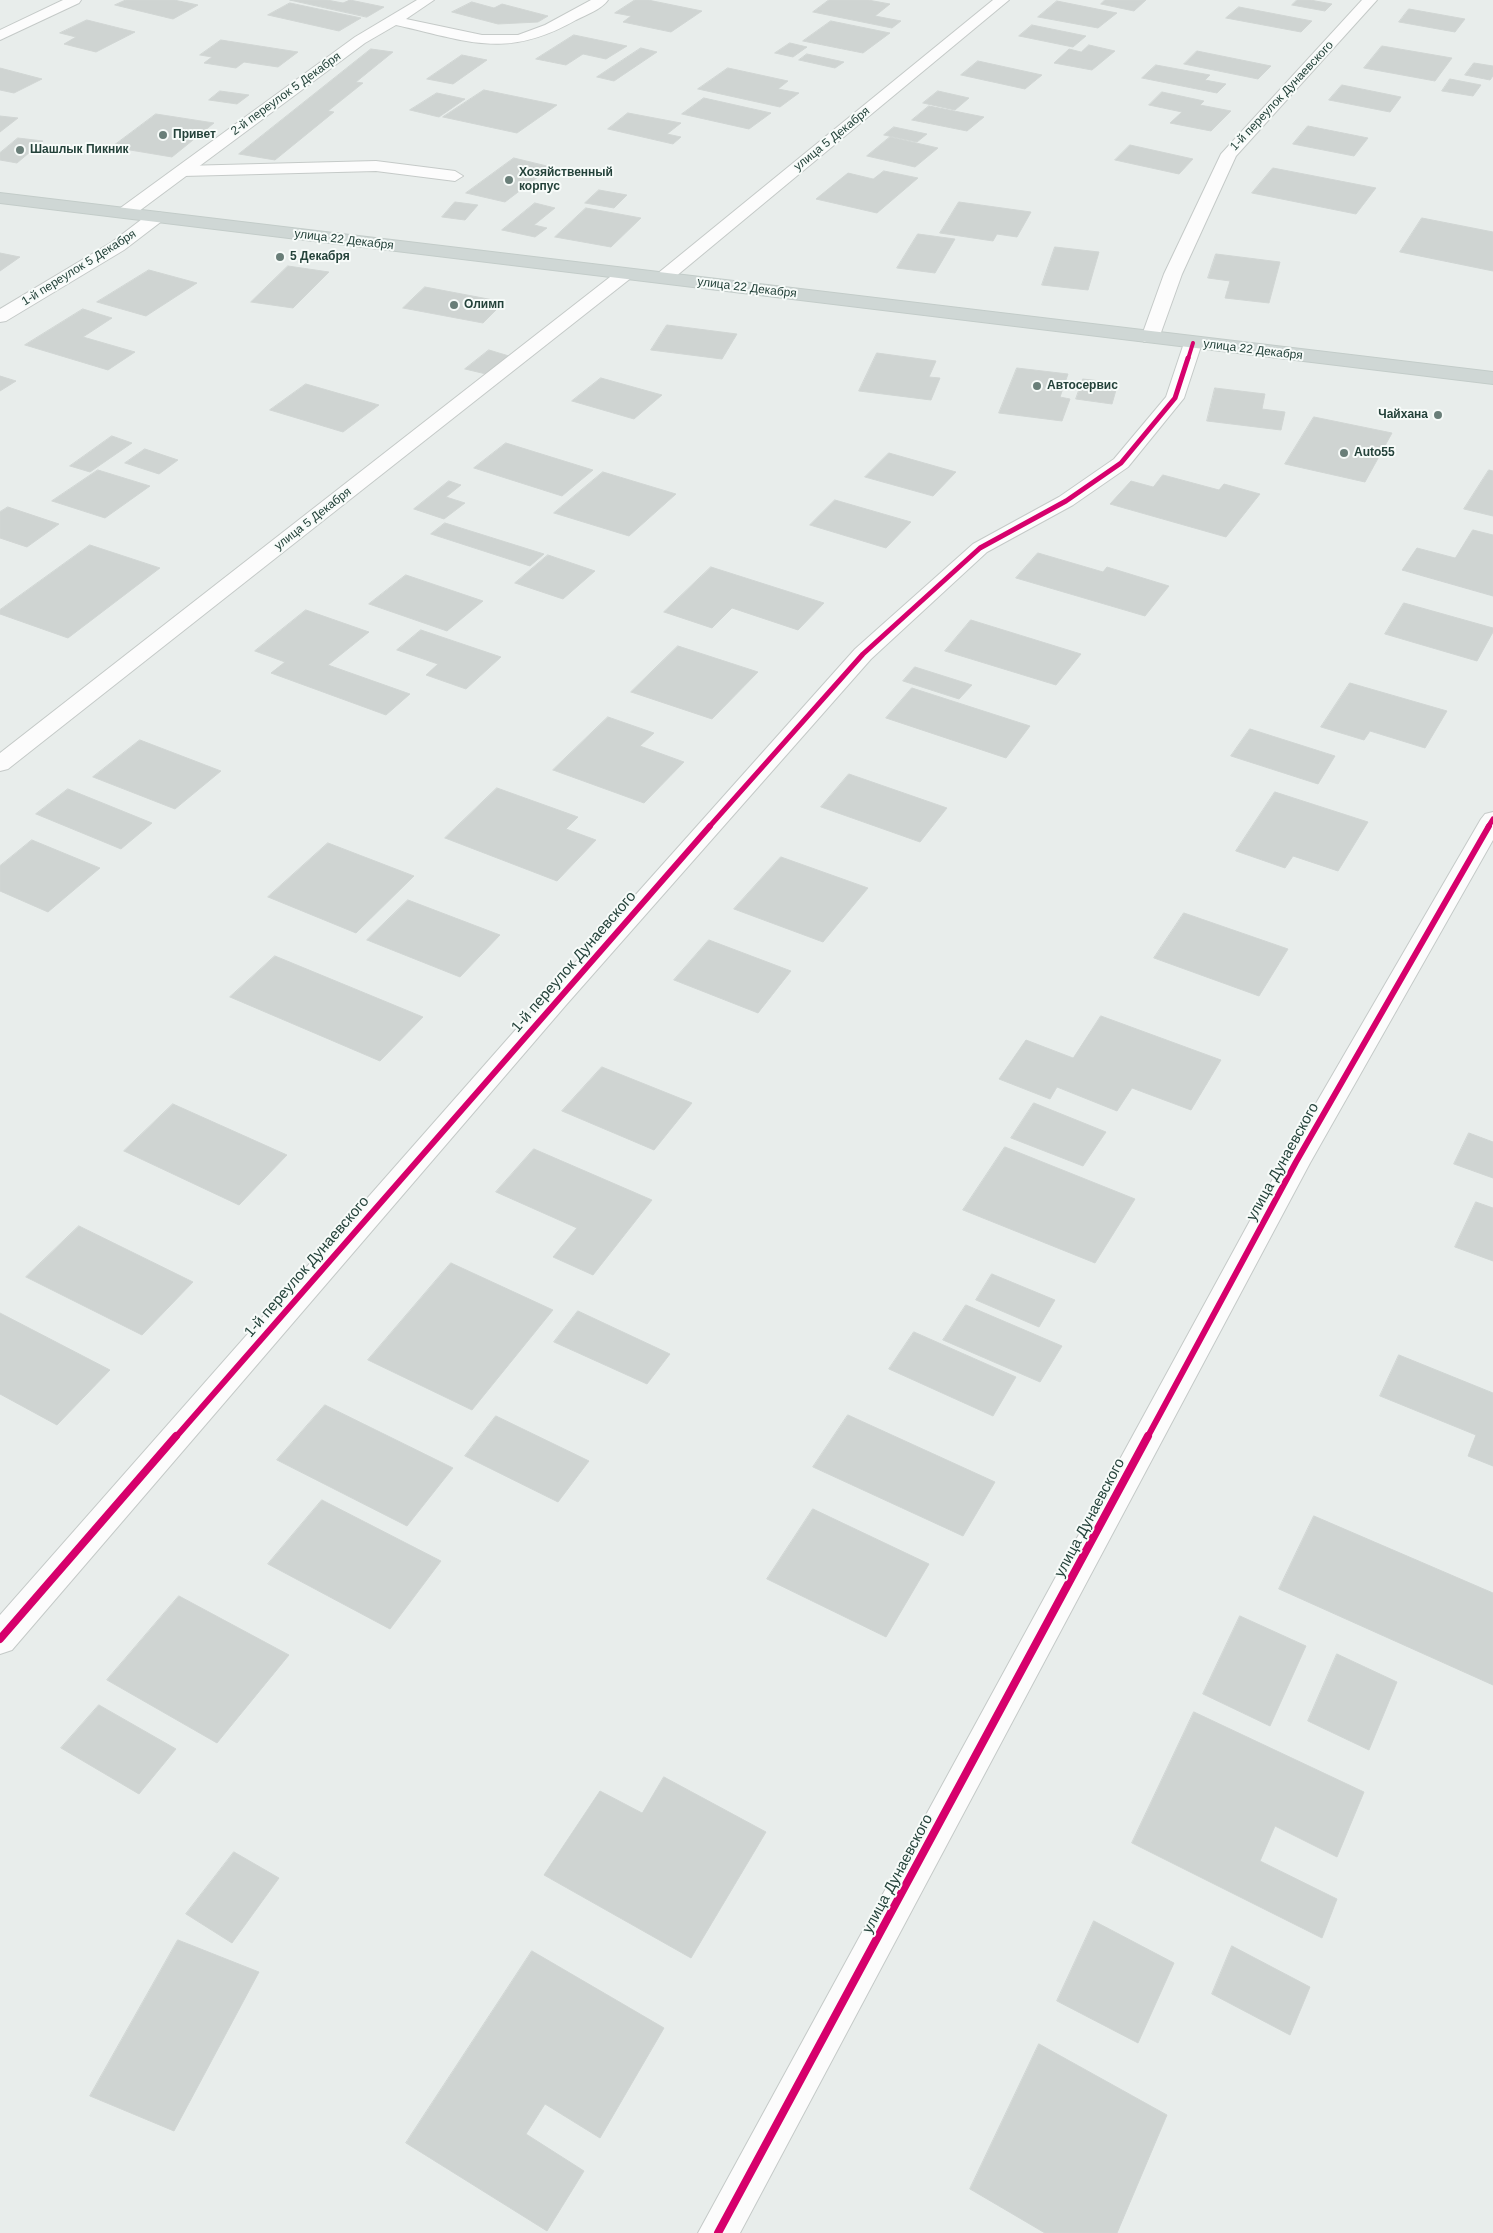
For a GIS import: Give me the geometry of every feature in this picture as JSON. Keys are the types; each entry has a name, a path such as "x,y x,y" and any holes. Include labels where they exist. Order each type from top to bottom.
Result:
{"main road":[{"name":"улица 22 Декабря","path":"0,198 1493,378"}],"street":[{"path":"0,36 74,0"},
{"name":"2-й переулок 5 Декабря","path":"125,214 360,40 428,0"},
{"path":"393,20 485,39 508,40 532,36 601,0"},
{"name":"улица 5 Декабря","path":"663,278 1002,0"},
{"name":"1-й переулок Дунаевского","path":"1150,338 1173,274 1229,154 1370,0"},
{"path":"183,171 376,166 455,176"},
{"name":"1-й переулок 5 Декабря","path":"0,317 118,246 156,217"},
{"name":"улица 5 Декабря","path":"0,764 625,274"},
{"name":"1-й переулок Дунаевского","path":"0,1640 557,999 863,654 980,548 1066,501 1121,463 1175,398 1193,343"},
{"name":"улица Дунаевского","path":"718,2233 1296,1162 1493,819"}],"building":[{"path":"126,0 174,0 198,5 173,19 115,5"},
{"path":"290,0 327,0 343,3 350,0 384,7 367,17"},
{"path":"635,0 648,0 702,11 671,32 623,22 631,16 615,13"},
{"path":"829,0 868,0 890,4 875,16 901,21 892,28 813,12"},
{"path":"1105,0 1146,0 1134,11 1101,4"},
{"path":"1297,0 1332,4 1325,11 1292,5"},
{"path":"1057,1 1117,13 1098,28 1038,17"},
{"path":"472,2 494,8 502,4 548,16 538,22 498,24 452,12"},
{"path":"290,3 361,18 339,31 268,15"},
{"path":"1239,7 1312,21 1301,32 1226,18"},
{"path":"1409,9 1465,19 1455,32 1399,22"},
{"path":"87,20 135,32 96,52 64,44 76,37 60,33"},
{"path":"831,21 890,33 863,53 803,41"},
{"path":"1032,25 1086,36 1073,47 1019,36"},
{"path":"574,35 627,46 606,59 583,54 566,65 536,59"},
{"path":"221,40 298,52 278,67 244,62 236,68 204,63 212,57 200,55"},
{"path":"790,43 807,47 793,57 775,53"},
{"path":"1089,45 1115,51 1092,70 1054,63 1069,49 1081,52"},
{"path":"1382,46 1452,58 1435,81 1364,68"},
{"path":"641,48 657,52 614,81 597,77"},
{"path":"371,49 393,52 356,82 363,83 328,111 334,112 275,160 239,154"},
{"path":"1197,51 1271,66 1258,79 1184,64"},
{"path":"807,54 844,62 835,68 799,60"},
{"path":"462,55 487,60 453,84 427,79"},
{"path":"978,61 1042,75 1025,89 961,75"},
{"path":"1474,63 1493,66 1493,76 1490,80 1465,75"},
{"path":"1156,65 1210,75 1205,80 1226,84 1217,93 1142,78"},
{"path":"0,68 42,79 14,93 0,90"},
{"path":"728,68 788,81 778,89 799,93 780,107 698,89"},
{"path":"1450,79 1481,85 1473,96 1442,91"},
{"path":"1342,85 1401,97 1390,112 1329,100"},
{"path":"484,90 557,105 517,133 443,117"},
{"path":"220,91 249,95 237,104 209,100"},
{"path":"938,91 969,98 955,110 923,103"},
{"path":"1162,92 1204,101 1200,105 1231,111 1211,131 1170,123 1182,112 1149,105"},
{"path":"437,93 465,99 439,117 410,110"},
{"path":"704,98 771,113 749,129 682,114"},
{"path":"929,106 984,117 967,131 912,120"},
{"path":"628,113 681,123 667,134 681,137 673,144 608,129"},
{"name":"Привет","path":"156,114 214,123 172,157 112,147"},
{"path":"0,116 18,118 0,132"},
{"path":"1308,126 1368,138 1354,156 1293,144"},
{"path":"894,127 927,134 917,142 884,135"},
{"path":"890,137 938,148 915,167 867,156"},
{"path":"18,138 43,141 17,163 0,160 0,153"},
{"path":"1130,145 1193,159 1179,174 1115,160"},
{"name":"Хозяйственный корпус","path":"514,158 551,167 505,202 466,193"},
{"path":"1273,168 1376,188 1356,214 1252,193"},
{"path":"884,171 918,178 877,213 816,199 848,173 873,179"},
{"path":"599,190 627,195 614,208 585,203"},
{"path":"455,202 478,205 465,220 442,217"},
{"path":"959,202 1031,212 1017,237 997,234 993,241 940,233"},
{"path":"535,203 555,208 534,225 547,228 535,237 502,230"},
{"path":"586,208 641,218 611,247 555,237"},
{"path":"1422,218 1493,232 1493,271 1400,252"},
{"path":"918,234 955,239 935,273 897,268"},
{"path":"1055,247 1099,252 1088,290 1042,285"},
{"path":"0,253 20,257 0,271"},
{"path":"1216,254 1280,262 1269,303 1225,298 1230,281 1208,278"},
{"path":"288,266 329,272 293,308 251,302"},
{"path":"149,270 197,283 146,316 97,302"},
{"name":"Олимп","path":"425,287 504,302 483,323 403,308"},
{"path":"83,309 112,318 83,337 135,352 108,370 25,345"},
{"path":"667,325 737,334 722,359 651,350"},
{"path":"489,350 509,356 486,374 465,369"},
{"path":"877,353 936,361 929,377 940,378 931,400 859,391"},
{"name":"Автосервис","path":"1017,368 1068,374 1060,397 1070,399 1062,421 999,413"},
{"path":"0,376 16,381 0,391"},
{"path":"601,378 662,395 634,419 572,401"},
{"path":"1083,379 1118,383 1112,404 1076,399"},
{"path":"306,384 379,405 343,432 270,410"},
{"path":"1215,388 1265,394 1262,409 1285,412 1281,430 1207,421"},
{"path":"1314,417 1392,433 1365,482 1285,464"},
{"path":"112,436 132,443 90,472 70,466"},
{"path":"506,443 593,470 562,496 474,468"},
{"path":"145,449 178,460 159,474 125,463"},
{"path":"889,453 956,472 933,496 865,477"},
{"path":"98,470 150,486 105,518 52,501"},
{"path":"1489,470 1493,471 1493,516 1464,509"},
{"path":"603,472 676,494 629,536 554,513"},
{"path":"1163,475 1219,490 1224,484 1260,494 1226,537 1110,504 1131,481 1153,487"},
{"path":"449,481 461,485 446,497 465,503 444,519 414,509"},
{"path":"835,500 911,522 886,548 810,525"},
{"path":"8,507 59,524 27,547 0,538 0,512"},
{"path":"445,523 544,554 530,566 431,534"},
{"path":"1473,530 1493,535 1493,596 1402,570 1417,548 1455,558"},
{"path":"90,545 160,568 68,638 0,614 0,610"},
{"path":"1038,553 1103,572 1107,567 1169,586 1145,616 1016,578"},
{"path":"548,555 595,571 563,599 515,583"},
{"path":"711,567 824,603 798,630 732,608 712,628 664,612"},
{"path":"406,575 483,601 447,631 369,604"},
{"path":"1404,603 1493,628 1493,632 1477,661 1385,634"},
{"path":"306,610 369,632 328,665 410,694 386,715 271,673 285,662 255,651"},
{"path":"971,620 1081,654 1056,685 945,651"},
{"path":"421,630 501,657 466,689 426,675 438,664 397,650"},
{"path":"678,646 758,672 712,719 631,692"},
{"path":"915,667 972,685 959,699 903,681"},
{"path":"1350,683 1447,711 1425,748 1370,731 1364,740 1321,727"},
{"path":"912,688 1030,726 1006,758 886,718"},
{"path":"608,717 654,733 640,746 684,762 644,803 553,770"},
{"path":"1250,729 1335,756 1318,784 1231,756"},
{"path":"140,740 221,771 175,809 93,777"},
{"path":"849,774 947,808 920,842 821,807"},
{"path":"497,788 578,817 566,829 596,840 557,881 445,838"},
{"path":"68,789 152,823 121,849 36,814"},
{"path":"1275,792 1368,822 1338,871 1293,856 1285,868 1236,851"},
{"path":"32,840 100,868 48,912 0,891 0,866"},
{"path":"328,843 414,876 356,933 268,897"},
{"path":"781,857 868,888 823,942 734,909"},
{"path":"408,900 500,935 460,977 367,940"},
{"path":"1184,913 1288,949 1259,996 1154,958"},
{"path":"709,940 791,971 758,1013 674,980"},
{"path":"275,956 423,1017 380,1061 230,997"},
{"path":"1101,1016 1221,1060 1191,1110 1132,1088 1117,1111 1057,1087 1050,1099 999,1079 1026,1040 1073,1058"},
{"path":"602,1067 692,1103 654,1150 562,1111"},
{"path":"1034,1103 1106,1132 1083,1166 1011,1138"},
{"path":"173,1104 287,1155 239,1205 124,1151"},
{"path":"1469,1133 1493,1142 1493,1178 1454,1164"},
{"path":"1005,1147 1135,1199 1095,1263 963,1210"},
{"path":"534,1149 652,1200 593,1275 553,1257 577,1228 496,1192"},
{"path":"1476,1202 1493,1208 1493,1261 1455,1247"},
{"path":"79,1226 193,1282 142,1335 26,1277"},
{"path":"451,1263 553,1310 472,1410 368,1360"},
{"path":"992,1274 1055,1300 1039,1327 976,1300"},
{"path":"966,1305 1062,1346 1040,1382 943,1340"},
{"path":"578,1311 670,1354 647,1384 554,1342"},
{"path":"0,1313 110,1370 57,1425 0,1394"},
{"path":"914,1332 1016,1377 993,1416 889,1369"},
{"path":"1399,1355 1493,1393 1493,1466 1468,1456 1476,1435 1380,1396"},
{"path":"325,1405 453,1468 407,1526 277,1460"},
{"path":"848,1415 995,1482 963,1536 813,1467"},
{"path":"496,1416 589,1461 558,1502 465,1456"},
{"path":"322,1500 441,1561 390,1629 268,1564"},
{"path":"813,1509 929,1564 886,1637 767,1579"},
{"path":"1314,1516 1493,1593 1493,1685 1279,1589"},
{"path":"179,1596 289,1655 217,1743 107,1680"},
{"path":"1240,1616 1306,1646 1270,1726 1203,1694"},
{"path":"1337,1654 1397,1682 1369,1750 1308,1721"},
{"path":"99,1705 176,1749 139,1794 61,1748"},
{"path":"1194,1712 1364,1792 1337,1857 1275,1826 1260,1861 1337,1899 1322,1938 1132,1843"},
{"path":"664,1777 766,1832 691,1958 544,1875 600,1791 642,1813"},
{"path":"234,1852 279,1878 232,1943 186,1914"},
{"path":"1094,1921 1174,1963 1138,2043 1057,2001"},
{"path":"178,1940 259,1972 174,2131 90,2096"},
{"path":"1232,1946 1310,1987 1290,2035 1212,1994"},
{"path":"532,1951 664,2028 600,2138 545,2104 526,2134 584,2171 547,2231 406,2143"},
{"path":"1039,2044 1167,2115 1117,2233 1045,2233 970,2189"}],"cycle path":[{"path":"0,1639 557,999 863,654 980,548 1066,501 1121,463 1175,398 1193,343"},
{"path":"718,2233 1296,1162 1493,819"}],"place":[{"name":"Привет","path":"163,135"},
{"name":"Шашлык Пикник","path":"20,150"},
{"name":"Хозяйственный корпус","path":"509,180"},
{"name":"5 Декабря","path":"280,257"},
{"name":"Олимп","path":"454,305"},
{"name":"Автосервис","path":"1037,386"},
{"name":"Чайхана","path":"1438,415"},
{"name":"Auto55","path":"1344,453"}]}
